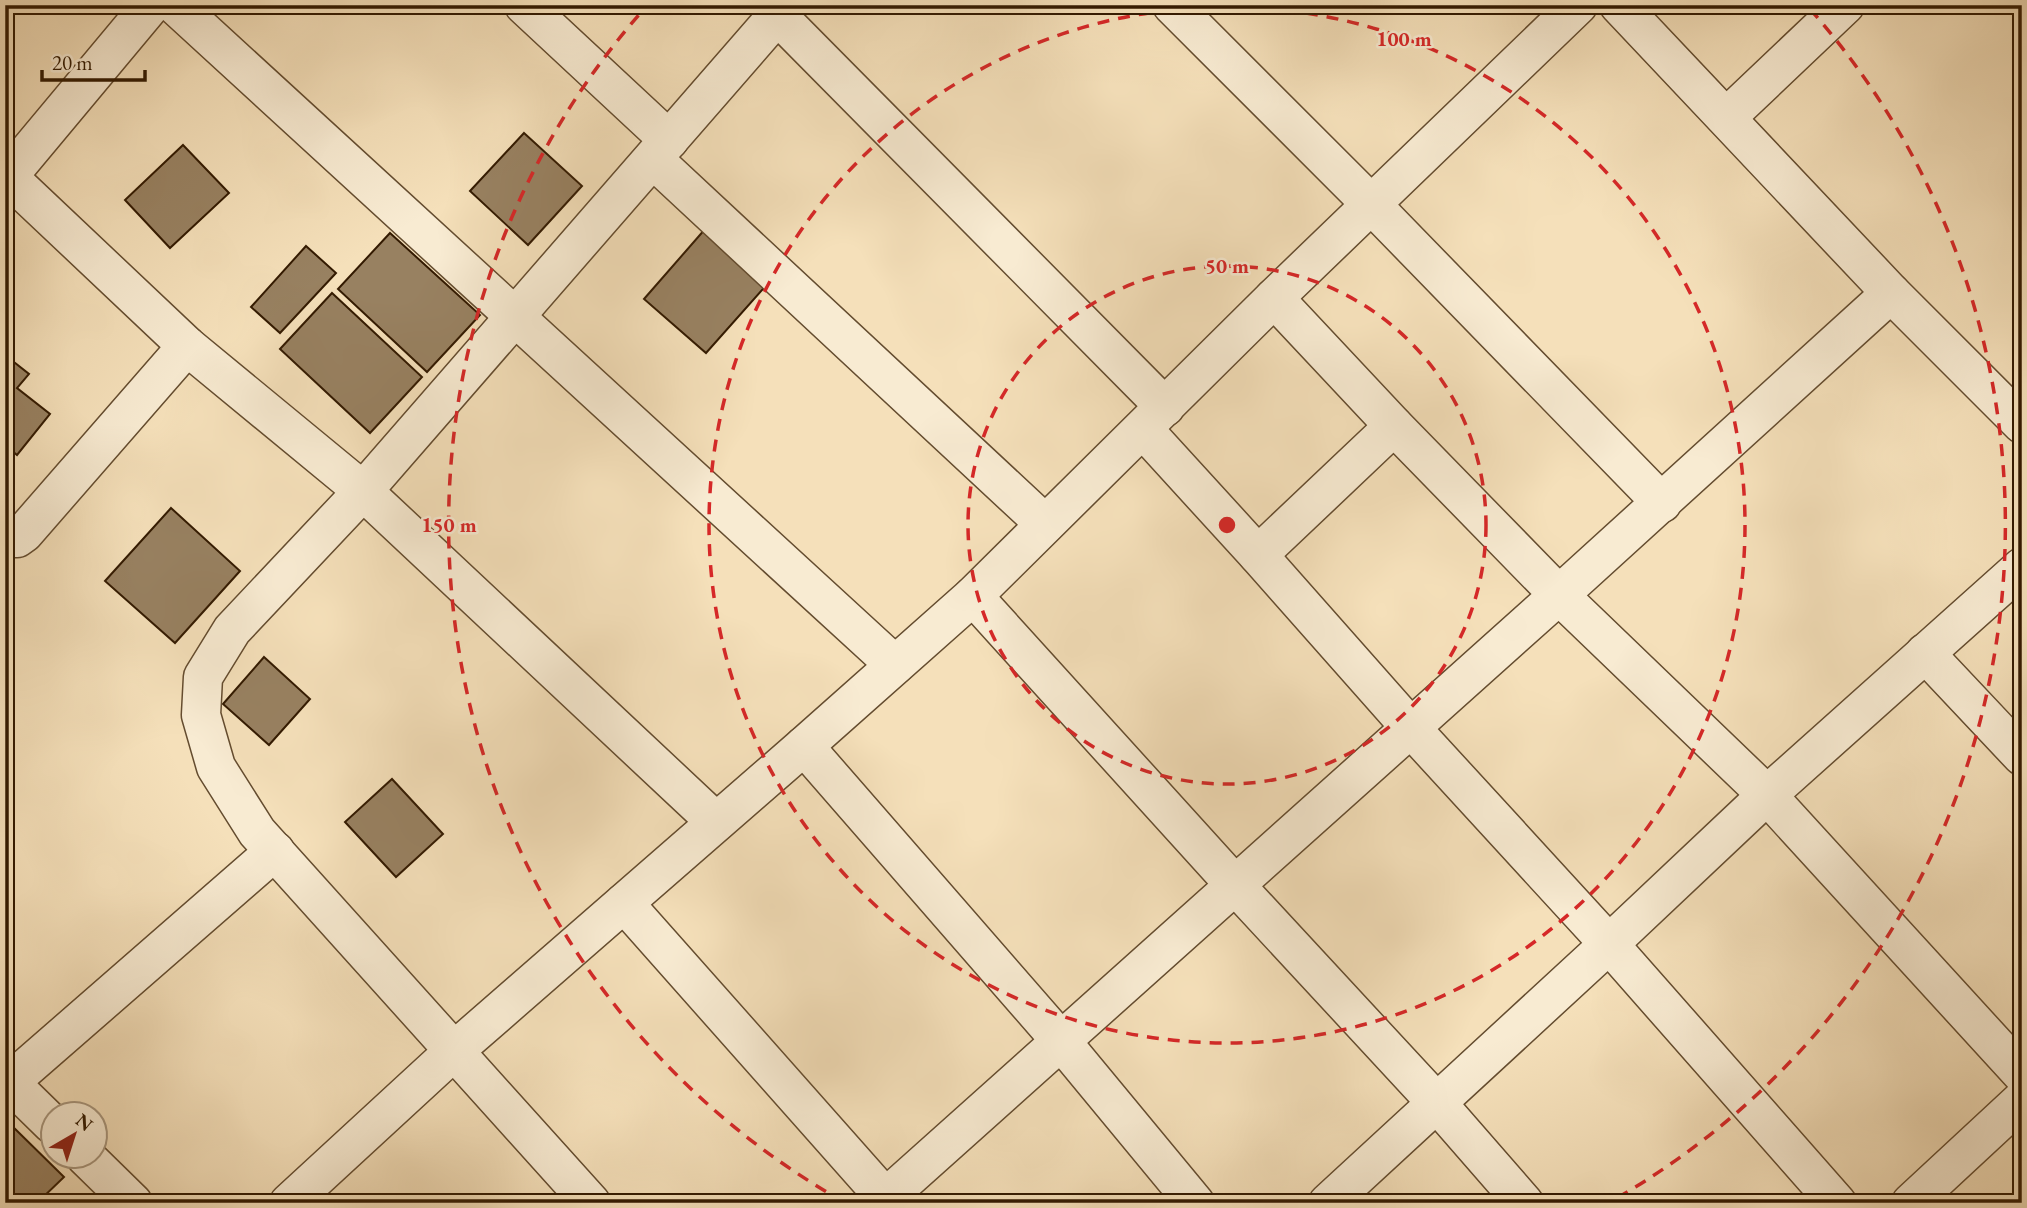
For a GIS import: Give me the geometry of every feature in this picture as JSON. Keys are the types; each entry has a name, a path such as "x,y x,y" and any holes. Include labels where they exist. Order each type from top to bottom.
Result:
{"street":[{"path":"151,5 6,177 187,346 363,491 716,822"},
{"path":"175,5 895,665"},
{"path":"524,5 661,150 1045,524"},
{"path":"1172,5 1371,204 1662,503"},
{"path":"289,1203 454,1051 973,596 1274,298 1578,5"},
{"path":"1619,5 1891,293 2022,424"},
{"path":"1727,117 1845,5"},
{"path":"591,1203 257,832 216,768 201,715 204,677 232,630 363,491 779,11 1154,418 1258,555 1411,728 1609,944 1837,1203"},
{"path":"624,903 885,1201 1662,503 1891,293"},
{"path":"1274,298 1559,595 1767,795 2022,1074"},
{"path":"5,537 18,538 24,533 187,346"},
{"path":"1258,555 1394,426"},
{"path":"1328,1203 1767,795 2022,567"},
{"path":"973,596 1234,885 1436,1102 1524,1203"},
{"path":"1924,653 2022,756"},
{"path":"804,746 1061,1041 1195,1203"},
{"path":"38,1110 8,1080 275,851"},
{"path":"1911,1203 2022,1100"},
{"path":"99,1170 133,1203"}],"building":[{"path":"524,133 582,186 528,245 470,191"},
{"path":"183,145 229,193 170,248 125,200"},
{"path":"706,228 769,282 706,353 644,299"},
{"path":"390,233 480,315 427,372 338,289"},
{"path":"306,246 336,273 280,333 251,307"},
{"path":"332,293 422,377 370,433 280,349"},
{"path":"5,355 29,374 17,388 50,414 17,455 5,445"},
{"path":"171,508 240,571 175,643 105,581"},
{"path":"264,657 310,699 269,745 223,704"},
{"path":"392,779 443,834 396,877 345,822"},
{"path":"5,1119 38,1151 38,1170 57,1170 64,1177 37,1203 5,1203"}]}
